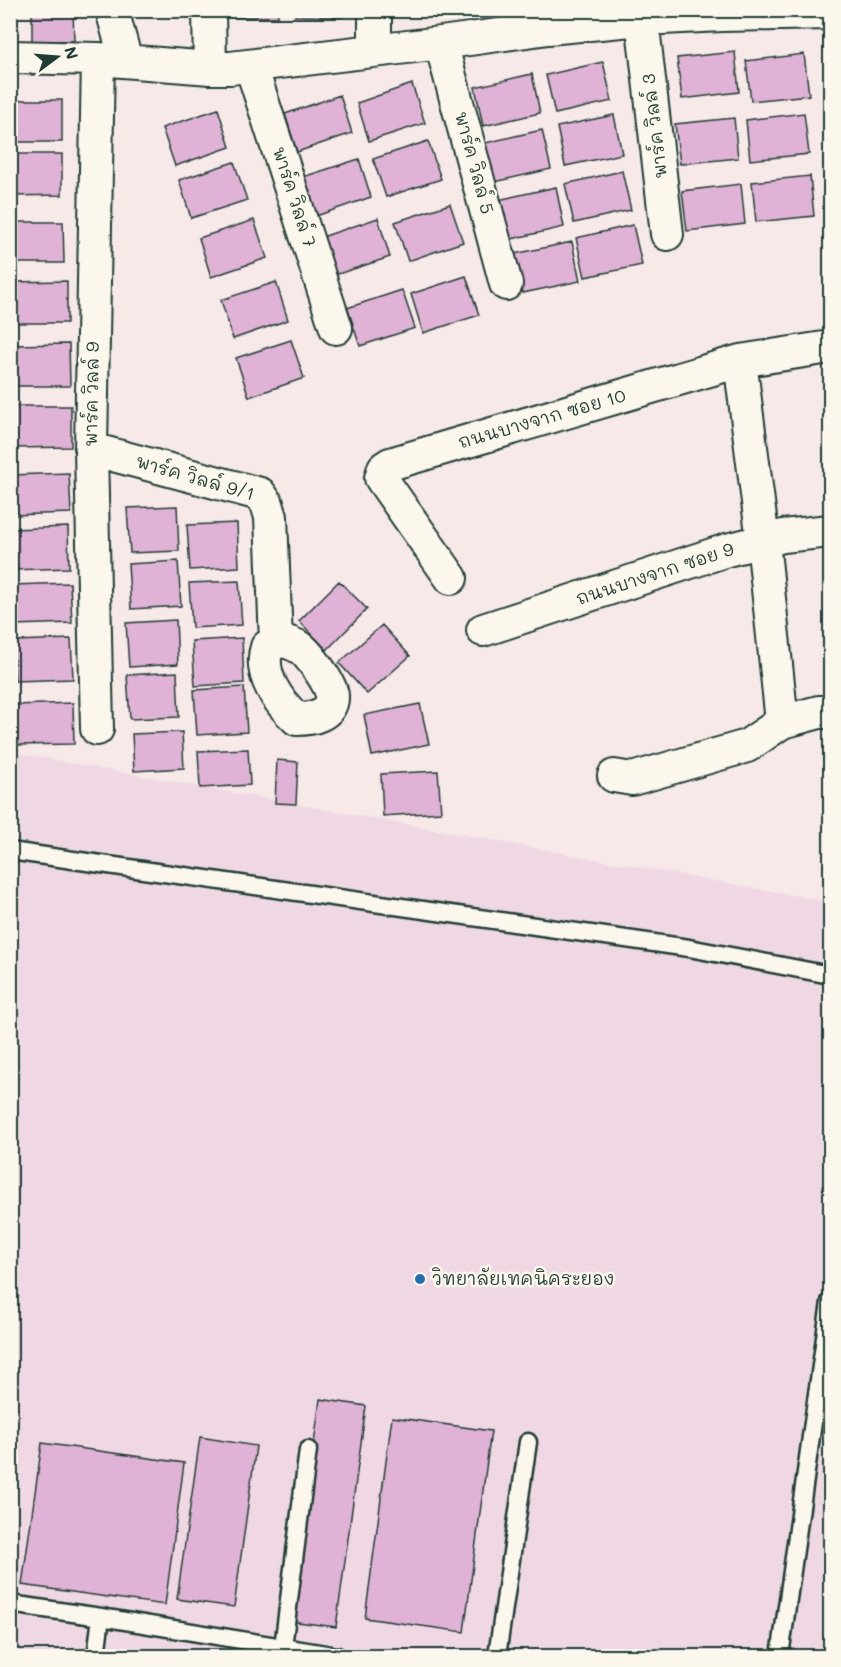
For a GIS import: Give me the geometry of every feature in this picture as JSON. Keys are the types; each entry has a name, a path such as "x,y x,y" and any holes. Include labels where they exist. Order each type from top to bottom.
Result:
{"street":[{"name":"พาร์ค วิลล์ 9","path":"97,729 91,449 112,60 112,10"},
{"path":"209,10 210,68"},
{"path":"375,10 375,50"},
{"path":"10,57 112,60 230,68 441,43 548,19 642,19 722,13 831,13"},
{"name":"พาร์ค วิลล์ 3","path":"642,19 667,234"},
{"name":"พาร์ค วิลล์ 5","path":"441,43 506,284"},
{"name":"พาร์ค วิลล์ 7","path":"251,66 336,328"},
{"name":"ถนนบางจาก ซอย 10","path":"451,578 381,478 384,468 390,464 740,361 831,347"},
{"path":"740,361 763,541 782,723"},
{"name":"พาร์ค วิลล์ 9/1","path":"91,449 260,494 267,504 271,517 276,642"},
{"name":"ถนนบางจาก ซอย 9","path":"483,630 728,550 783,536 831,531"},
{"path":"614,776 632,779 747,746 782,723 819,712 831,712"}],"lane":[{"path":"10,851 689,948 831,975"},
{"path":"780,1656 831,1302"},
{"path":"497,1656 528,1442"},
{"path":"283,1647 308,1450"},
{"path":"10,1604 101,1617 327,1656"},
{"path":"96,1656 101,1617"}],"shaded area":[{"name":"วิทยาลัยเทคนิคระยอง","path":"10,752 830,902 830,1656 11,1656"}],"building":[{"path":"10,10 16,10 17,36 10,36"},
{"path":"32,10 73,10 74,41 32,41"},
{"path":"230,10 278,10 278,17 230,17"},
{"path":"295,10 342,10 342,17 295,16"},
{"path":"735,52 739,92 682,99 677,58"},
{"path":"804,54 809,95 751,101 746,61"},
{"path":"603,62 612,101 555,114 546,75"},
{"path":"532,74 540,113 483,126 475,87"},
{"path":"412,84 425,123 369,141 357,103"},
{"path":"340,95 352,133 297,152 285,114"},
{"path":"10,100 62,100 62,142 10,142"},
{"path":"218,109 230,147 175,166 162,128"},
{"path":"804,113 809,154 750,160 746,120"},
{"path":"614,115 622,154 565,166 557,127"},
{"path":"734,118 738,158 680,164 675,124"},
{"path":"542,130 551,169 494,182 485,143"},
{"path":"428,141 441,179 386,197 373,159"},
{"path":"10,154 62,154 62,195 10,196"},
{"path":"359,159 371,197 316,216 303,177"},
{"path":"234,162 247,200 191,218 179,180"},
{"path":"622,171 631,210 574,223 565,184"},
{"path":"810,176 814,216 756,222 752,182"},
{"path":"741,184 745,224 687,231 682,191"},
{"path":"556,187 564,227 507,240 498,200"},
{"path":"450,204 463,242 408,261 395,222"},
{"path":"378,218 390,257 335,275 322,237"},
{"path":"254,220 267,258 211,277 199,238"},
{"path":"10,222 63,222 64,263 10,263"},
{"path":"633,225 642,265 585,277 576,238"},
{"path":"572,242 580,281 523,293 514,254"},
{"path":"466,276 479,315 423,333 411,294"},
{"path":"67,281 67,323 10,323 10,282"},
{"path":"276,282 288,320 233,339 221,300"},
{"path":"402,290 415,328 360,346 347,308"},
{"path":"291,340 304,378 249,397 236,358"},
{"path":"69,344 70,386 12,386 11,345"},
{"path":"13,406 71,406 71,447 13,448"},
{"path":"69,473 71,513 12,515 11,475"},
{"path":"177,506 179,551 130,553 127,508"},
{"path":"237,523 239,567 190,570 187,525"},
{"path":"68,527 69,568 11,570 10,529"},
{"path":"178,561 181,606 131,609 128,564"},
{"path":"239,581 242,625 192,628 189,583"},
{"path":"339,581 367,609 327,650 299,621"},
{"path":"70,583 72,623 14,625 12,585"},
{"path":"176,620 178,664 129,667 126,623"},
{"path":"382,625 410,656 367,694 339,663"},
{"path":"242,638 244,683 195,686 192,641"},
{"path":"71,639 73,679 15,681 13,641"},
{"path":"177,672 179,717 130,719 127,675"},
{"path":"244,687 247,732 197,735 194,690"},
{"path":"73,703 74,744 16,745 14,705"},
{"path":"420,704 429,744 372,756 364,715"},
{"path":"182,732 184,768 134,771 132,734"},
{"path":"248,749 250,785 200,788 198,751"},
{"path":"277,760 298,762 296,804 275,803"},
{"path":"438,771 441,812 383,816 381,774"},
{"path":"320,1399 366,1406 336,1627 290,1621"},
{"path":"392,1417 491,1431 464,1632 365,1618"},
{"path":"200,1437 256,1446 234,1607 177,1599"},
{"path":"42,1443 184,1463 165,1605 22,1585"}],"place":[{"name":"วิทยาลัยเทคนิคระยอง","path":"420,1279"}]}
